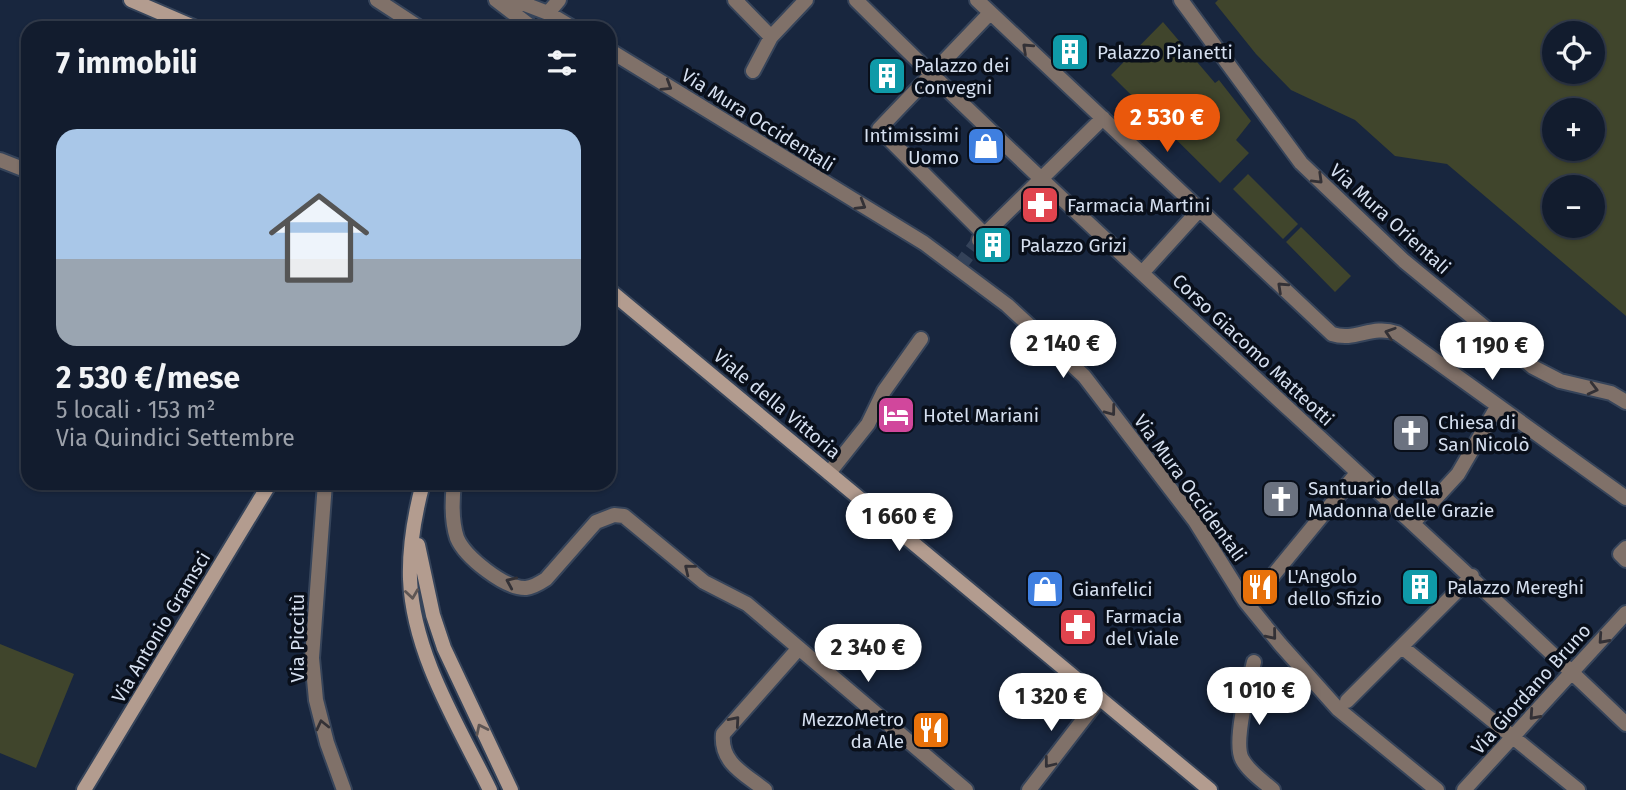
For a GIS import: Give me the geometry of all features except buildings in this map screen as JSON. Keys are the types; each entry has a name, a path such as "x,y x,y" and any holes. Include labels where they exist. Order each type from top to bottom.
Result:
{"street":[{"path":"131,0 180,21"},
{"path":"377,0 409,21"},
{"path":"496,0 521,21"},
{"path":"514,0 561,21"},
{"path":"548,13 559,0"},
{"path":"735,0 771,37"},
{"path":"753,71 771,37 806,0"},
{"name":"Corso Giacomo Matteotti","path":"856,0 1043,180 1357,473 1472,576 1626,724"},
{"path":"977,0 1332,334 1351,337 1376,329 1397,333 1626,498"},
{"name":"Via Mura Orientali","path":"1181,0 1301,163 1404,261 1533,367 1560,381 1611,393 1626,402"},
{"path":"990,13 879,129 982,237 1104,118"},
{"name":"Via Mura Occidentali","path":"616,54 924,243 1007,305 1084,376 1195,521 1245,601 1338,709 1437,790"},
{"path":"0,160 21,168"},
{"path":"1142,272 1200,209"},
{"name":"Viale della Vittoria","path":"616,295 1210,790"},
{"path":"829,473 868,424 884,391 921,339"},
{"path":"1413,523 1458,474 1497,407"},
{"path":"1245,601 1257,595 1357,473"},
{"name":"Via Antonio Gramsci","path":"84,790 266,490"},
{"name":"Via Piccitù","path":"324,490 312,658 316,700 327,743 344,790"},
{"path":"422,490 414,526 410,579 415,616 438,682 490,790"},
{"path":"454,490 453,518 461,547 472,560 514,586 526,588 538,585 546,579 596,522 614,515 624,516 704,582 747,604 966,790"},
{"path":"414,526 433,615 444,648 511,790"},
{"path":"1626,548 1620,554 1626,560"},
{"path":"1347,701 1472,576"},
{"name":"Via Giordano Bruno","path":"1464,790 1626,613"},
{"path":"765,790 726,758 722,748 723,734 799,648"},
{"path":"1402,648 1578,790"},
{"path":"1254,662 1245,701 1239,752 1247,766 1273,790"},
{"path":"1029,790 1100,698"}],"green space":[{"path":"1218,0 1626,0 1626,316 1447,164 1395,156 1355,120 1291,90 1256,54 1215,3"},
{"path":"1163,22 1215,83 1219,80 1251,121 1236,140 1249,153 1220,183 1111,75"},
{"path":"1248,174 1298,224 1283,239 1233,189"},
{"path":"1301,227 1351,276 1335,292 1286,242"},
{"path":"0,644 74,674 36,768 0,753"}],"tunnel":[{"path":"959,267 979,240"}],"place":[{"name":"Palazzo Pianetti","path":"1070,52"},
{"name":"Palazzo dei Convegni","path":"887,76"},
{"name":"Intimissimi Uomo","path":"986,146"},
{"name":"Farmacia Martini","path":"1040,205"},
{"name":"Palazzo Grizi","path":"993,245"},
{"name":"Hotel Mariani","path":"896,415"},
{"name":"Chiesa di San Nicolò","path":"1411,433"},
{"name":"Santuario della Madonna delle Grazie","path":"1281,499"},
{"name":"L'Angolo dello Sfizio","path":"1260,587"},
{"name":"Palazzo Mereghi","path":"1420,587"},
{"name":"Gianfelici","path":"1045,589"},
{"name":"Farmacia del Viale","path":"1078,627"},
{"name":"MezzoMetro da Ale","path":"931,730"}]}
